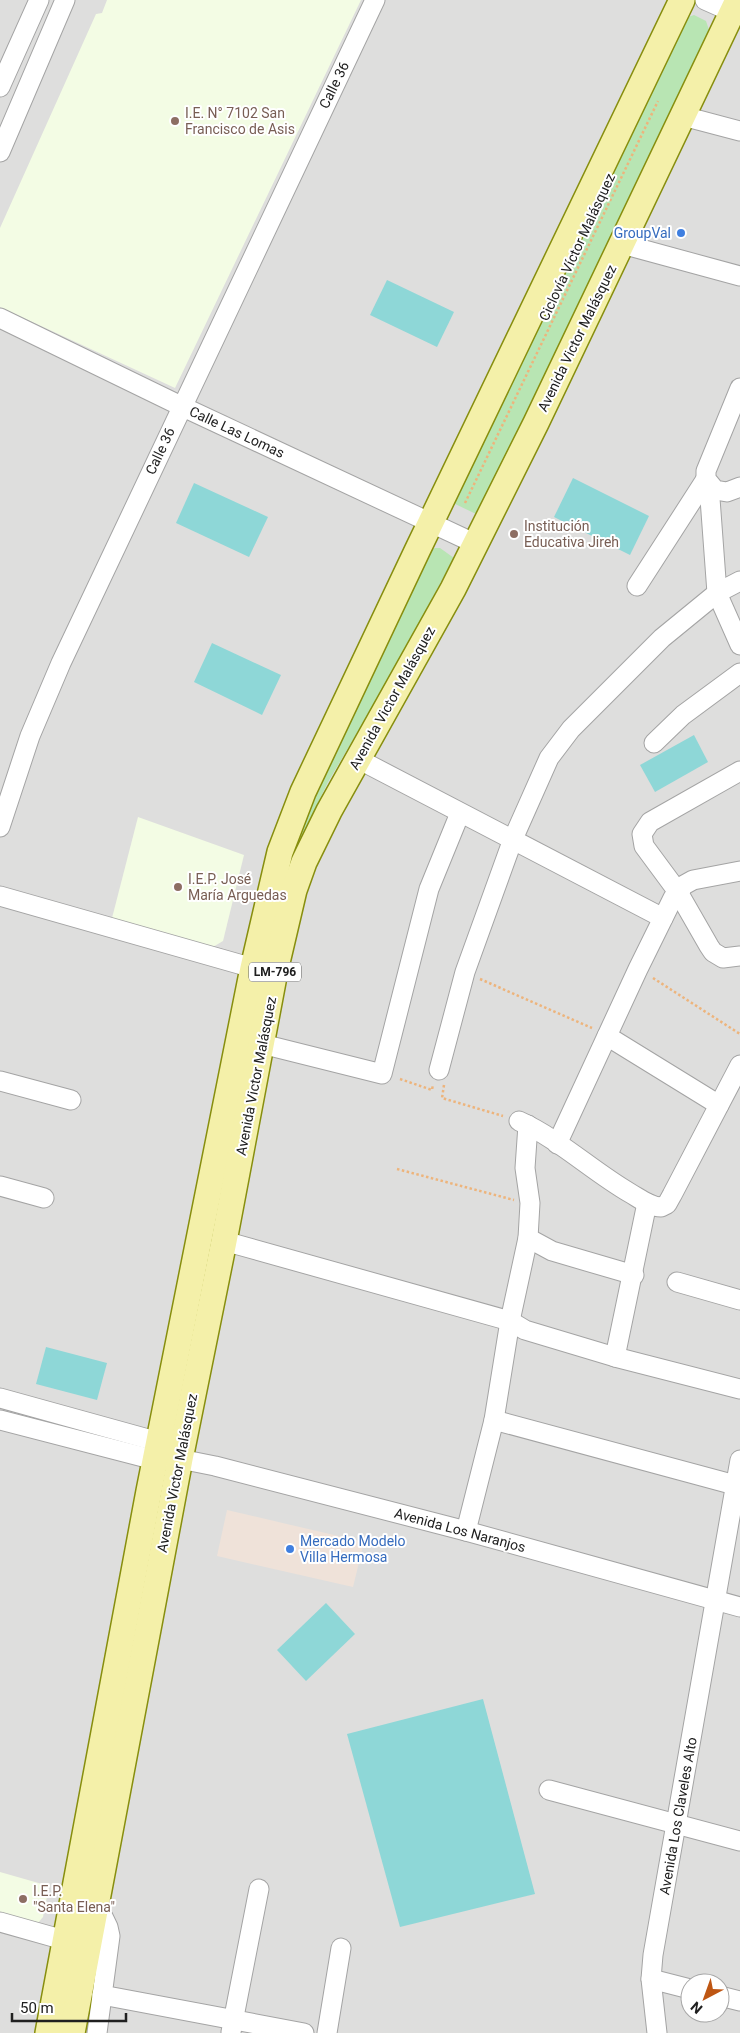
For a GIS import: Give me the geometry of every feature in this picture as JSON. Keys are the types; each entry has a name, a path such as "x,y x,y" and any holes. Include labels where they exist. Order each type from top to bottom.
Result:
{"main road":[{"name":"Avenida Victor Malásquez","path":"48,2033 157,1451 273,875 292,818 430,523 682,0"},
{"name":"Avenida Victor Malásquez","path":"72,2033 95,1900 180,1459 275,972 294,890 316,836 453,589 474,543 540,414 735,6"}],"street":[{"path":"0,87 39,0"},
{"path":"0,152 65,0"},
{"name":"Calle 36","path":"0,827 18,768 42,704 181,406 375,0"},
{"path":"705,0 735,6"},
{"path":"683,116 740,131"},
{"path":"622,244 740,276"},
{"name":"Calle Las Lomas","path":"0,318 181,406 474,543"},
{"path":"740,388 706,471 716,593 740,645"},
{"path":"708,482 720,492 740,487"},
{"path":"637,586 708,482"},
{"path":"439,1070 461,985 513,839 537,780 559,743 662,638 716,593 740,581"},
{"path":"654,743 683,715 740,673"},
{"path":"358,759 663,918"},
{"path":"740,771 656,818 643,830 642,842 648,854 678,892 713,952 723,958 740,956"},
{"path":"262,1044 382,1074 429,889 460,813"},
{"path":"557,1144 601,1032 678,892 684,885 693,880 740,871"},
{"path":"0,896 253,968"},
{"path":"601,1032 719,1105"},
{"path":"523,1123 557,1144 606,1179 657,1207 667,1204 740,1065"},
{"path":"0,1081 71,1100"},
{"path":"466,1531 494,1420 510,1321 528,1238 530,1203 525,1168 523,1123"},
{"path":"0,1186 44,1198"},
{"path":"615,1357 634,1275 647,1203"},
{"path":"528,1238 552,1251 634,1275"},
{"path":"224,1241 510,1321 525,1330 615,1357 740,1389"},
{"path":"677,1282 740,1300"},
{"name":"Avenida Los Naranjos","path":"0,1398 180,1459 466,1531 740,1607"},
{"name":"Avenida Los Naranjos","path":"0,1420 157,1451"},
{"path":"494,1420 735,1485"},
{"name":"Avenida Los Claveles Alto","path":"657,2033 651,1979 653,1954 740,1460"},
{"path":"549,1790 740,1841"},
{"path":"232,2027 259,1889"},
{"path":"95,1900 108,1927 110,1936 97,2033"},
{"path":"0,1922 64,1940"},
{"path":"327,2033 341,1948"},
{"path":"651,1979 680,1986"},
{"path":"102,1995 232,2027 304,2033"}],"path":[{"name":"Ciclovía Víctor Malásquez","path":"465,503 660,95"},
{"path":"475,976 601,1032"},
{"path":"649,976 740,1034"},
{"path":"400,1079 432,1090 434,1080 444,1082 442,1098 523,1123"},
{"path":"397,1170 522,1202"}],"shaded area":[{"path":"0,0 740,0 740,2033 0,2033"},
{"name":"I.E. N° 7102 San Francisco de Asis","path":"107,0 361,0 175,388 0,307 0,228 96,14 102,13"},
{"path":"387,280 454,312 437,347 370,315"},
{"path":"573,478 649,516 630,555 554,517"},
{"path":"194,483 268,517 249,557 176,523"},
{"path":"212,643 281,675 262,715 194,682"},
{"path":"694,735 708,762 655,792 640,765"},
{"name":"I.E.P. José María Arguedas","path":"138,817 244,855 223,941 213,947 112,918"},
{"path":"46,1347 107,1363 97,1400 36,1384"},
{"name":"Mercado Modelo Villa Hermosa","path":"227,1510 364,1542 353,1587 217,1556"},
{"path":"326,1603 355,1634 306,1681 277,1650"},
{"path":"483,1699 535,1894 400,1927 347,1734"},
{"name":"I.E.P. \"Santa Elena\"","path":"0,1872 49,1886 43,1917 38,1923 0,1912"}],"green space":[{"path":"694,15 706,21 710,33 581,310 476,514 451,502 683,19"},
{"path":"440,548 454,558 387,682 328,782 295,850 279,892 288,848 430,550"}],"place":[{"name":"I.E. N° 7102 San Francisco de Asis","path":"175,121"},
{"name":"GroupVal","path":"681,233"},
{"name":"Institución Educativa Jireh","path":"514,534"},
{"name":"I.E.P. José María Arguedas","path":"178,887"},
{"name":"Mercado Modelo Villa Hermosa","path":"290,1549"},
{"name":"I.E.P. \"Santa Elena\"","path":"23,1899"}]}
